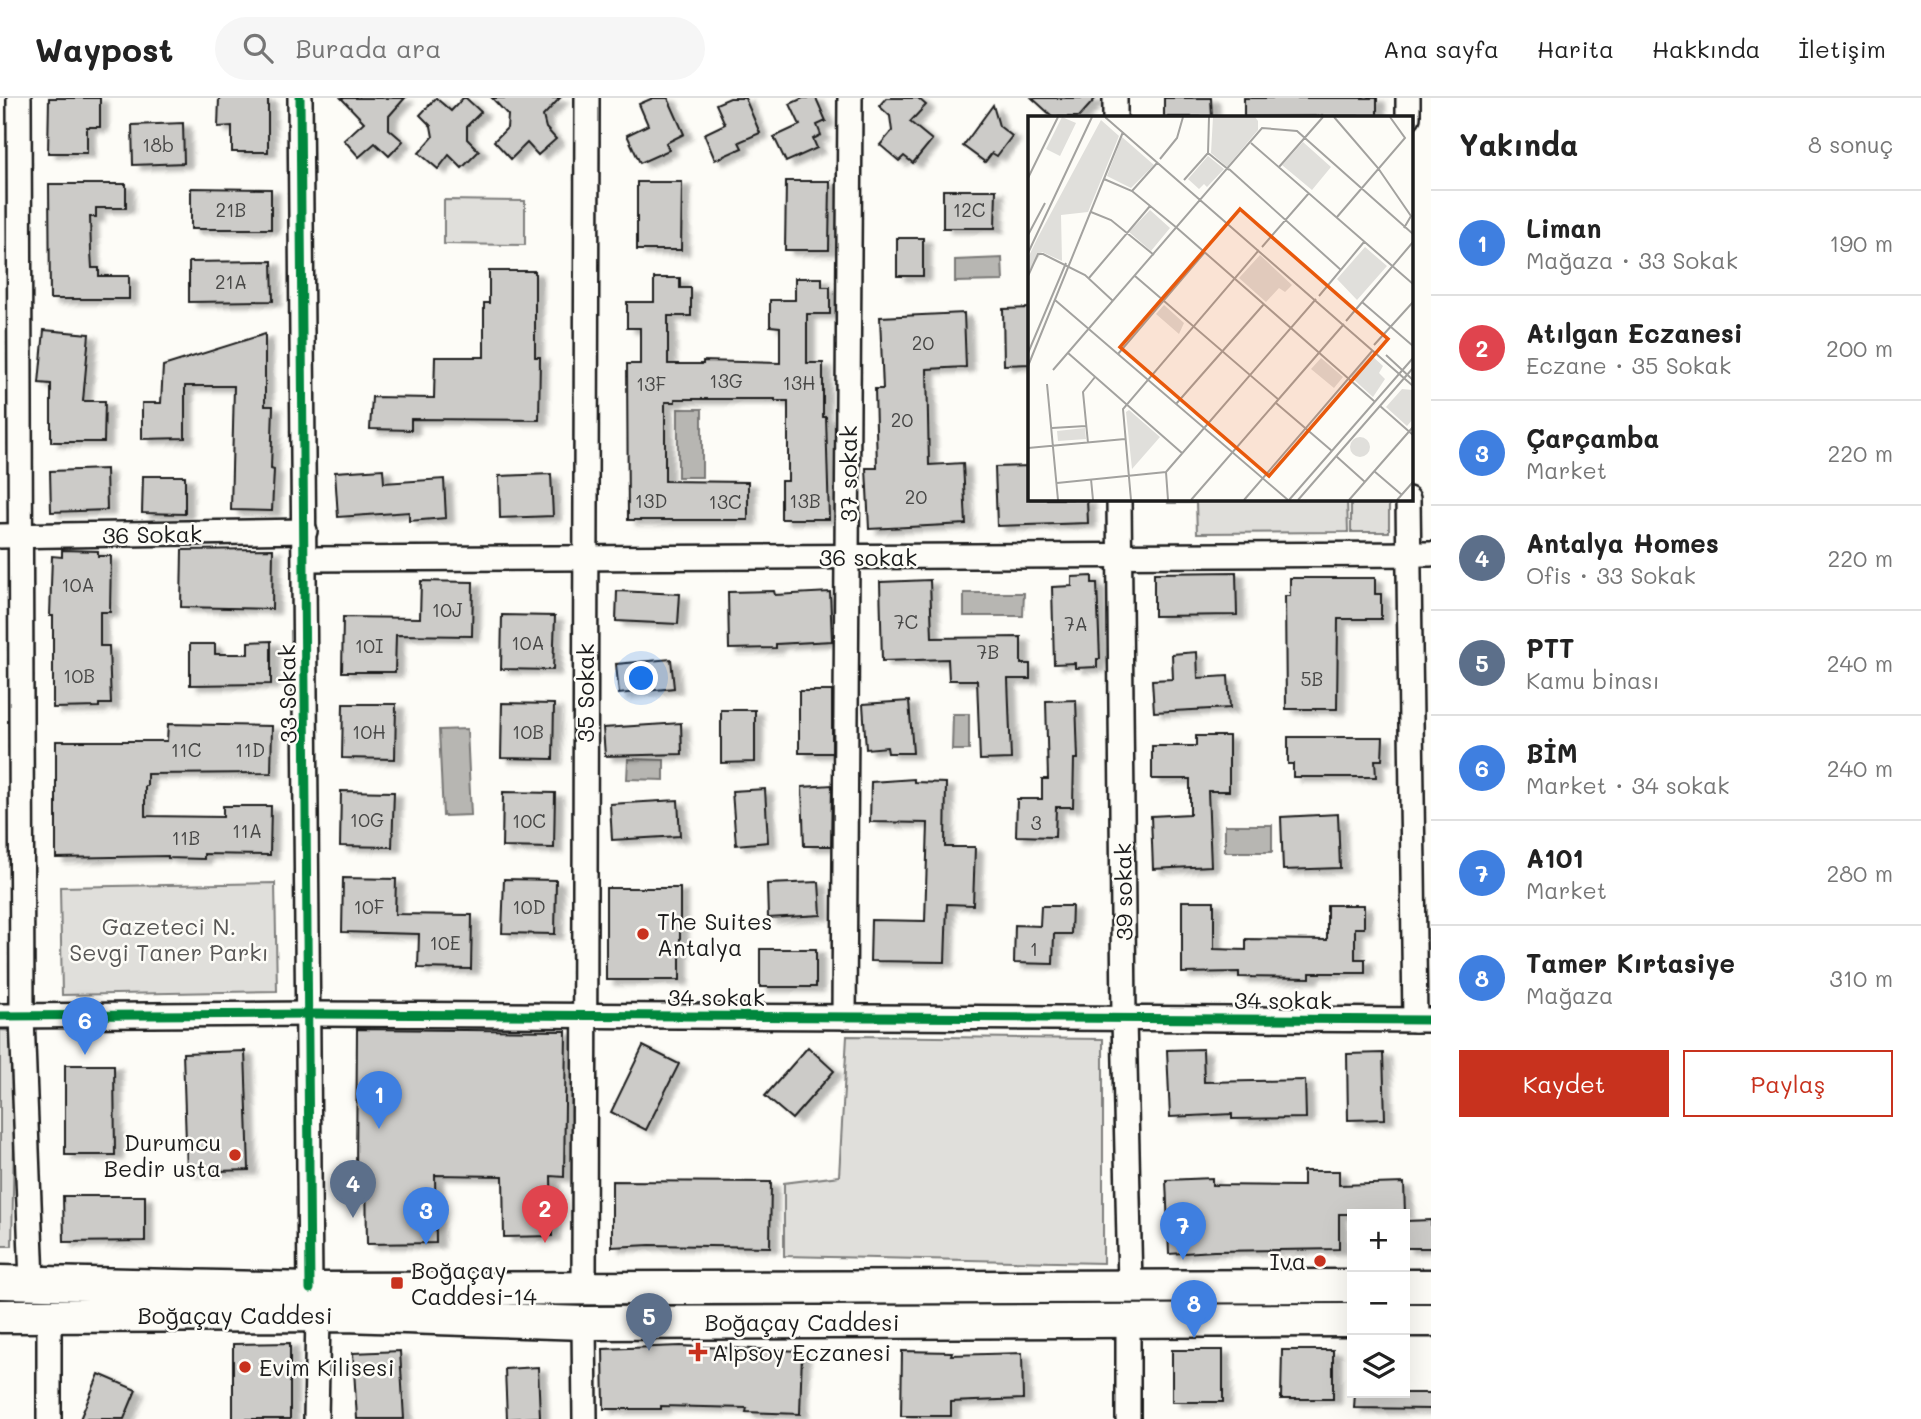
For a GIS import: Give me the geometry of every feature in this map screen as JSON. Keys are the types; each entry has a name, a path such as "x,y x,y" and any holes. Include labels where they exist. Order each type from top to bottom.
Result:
{"main road":[{"name":"Boğaçay Caddesi","path":"0,1282 32,1282 584,1323 1347,1320"},
{"name":"Boğaçay Caddesi","path":"0,1316 583,1287 1347,1286"},
{"path":"1410,1286 1431,1286"},
{"path":"1410,1320 1431,1320"}],"street":[{"path":"19,98 10,536 11,1016 32,1282"},
{"name":"33 Sokak","path":"300,98 316,1419"},
{"name":"35 Sokak","path":"583,1287 587,98"},
{"name":"37 sokak","path":"844,1017 850,98"},
{"path":"1115,98 1115,116"},
{"path":"1408,98 1408,116"},
{"name":"39 sokak","path":"1119,500 1124,1018 1130,1286"},
{"path":"1408,500 1420,554 1423,1020"},
{"name":"36 Sokak","path":"10,536 305,531"},
{"name":"36 sokak","path":"305,559 1420,554"},
{"name":"34 sokak","path":"11,1016 310,1014 1423,1020"},
{"path":"47,1315 49,1419"},
{"path":"1128,1320 1128,1419"},
{"path":"584,1323 584,1419"}],"green space":[{"path":"444,200 525,201 525,245 444,244"},
{"path":"1168,500 1347,500 1348,532 1197,533 1196,503 1168,503"},
{"path":"1351,500 1389,500 1389,532 1351,532"},
{"name":"Gazeteci N. Sevgi Taner Parkı","path":"275,883 277,991 62,995 60,887"},
{"path":"0,1030 16,1031 12,1246 0,1246"},
{"path":"847,1036 1103,1039 1103,1263 784,1256 784,1183 839,1176"}],"shaded area":[{"path":"1002,258 1003,281 955,282 955,260"},
{"path":"678,409 702,409 702,477 678,477"},
{"path":"964,593 1024,593 1023,616 964,616"},
{"path":"953,714 969,714 969,750 952,750"},
{"path":"467,729 471,815 443,816 439,730"},
{"path":"628,759 664,760 664,780 627,779"},
{"path":"1225,825 1272,825 1272,852 1225,852"}],"building":[{"path":"49,98 100,98 100,127 87,127 87,153 48,153"},
{"path":"219,98 268,98 268,152 232,152 232,126 218,127"},
{"path":"341,98 405,98 389,116 389,129 403,141 389,156 375,143 359,157 344,140 364,122"},
{"path":"436,98 451,111 466,98 481,112 467,126 467,139 479,151 462,168 449,155 438,169 419,153 433,137 431,126 420,115"},
{"path":"492,98 560,98 543,116 546,128 556,139 538,155 527,143 511,159 494,141 507,128 508,115"},
{"path":"653,98 668,98 684,134 666,143 669,150 640,163 627,135 648,125 639,104"},
{"path":"730,98 745,98 760,133 739,142 742,148 715,160 704,134 725,124 716,104"},
{"path":"803,98 816,98 826,121 817,125 821,135 813,139 817,148 786,162 774,137 800,125 790,104"},
{"path":"886,98 918,98 926,105 910,122 932,140 913,163 904,156 899,161 880,145 892,131 890,116 879,106"},
{"path":"1032,98 1096,98 1080,116 1052,116"},
{"path":"1164,98 1211,98 1212,116 1164,116"},
{"path":"1244,98 1377,98 1377,116 1244,116"},
{"path":"993,105 999,126 1012,136 997,156 992,153 985,162 963,146"},
{"path":"183,123 184,163 133,165 132,125"},
{"path":"786,181 830,181 829,250 785,250"},
{"path":"637,182 682,182 681,250 637,250"},
{"path":"49,184 126,184 126,208 96,208 96,217 90,217 92,268 99,268 99,276 129,276 129,299 50,299"},
{"path":"191,188 271,189 271,229 191,229"},
{"path":"943,190 996,190 995,228 943,228"},
{"path":"897,238 923,238 923,276 897,276"},
{"path":"272,261 273,301 189,302 189,262"},
{"path":"489,271 535,271 535,357 540,357 539,420 411,419 411,430 370,429 372,397 434,398 435,357 484,357 484,303 489,303"},
{"path":"654,278 680,278 680,288 691,288 691,316 668,316 668,364 703,364 703,361 780,363 780,327 770,326 770,300 795,300 795,278 822,278 822,287 830,287 830,314 807,314 807,363 823,363 829,519 781,519 781,481 788,481 788,401 675,399 675,402 665,402 665,481 748,482 748,520 628,520 627,364 640,364 640,328 627,328 627,302 654,302"},
{"path":"1028,308 1028,364 1004,365 1003,309"},
{"path":"964,313 966,367 927,369 929,465 963,463 966,524 869,529 866,468 877,468 875,389 883,389 880,317"},
{"path":"44,330 89,334 83,401 105,401 104,442 51,442 51,384 39,383"},
{"path":"265,334 265,406 273,406 272,511 231,510 234,386 185,386 185,438 142,439 142,403 161,403 163,366"},
{"path":"1028,466 1028,500 1087,500 1088,523 997,526 995,467"},
{"path":"106,469 107,510 51,512 50,471"},
{"path":"383,469 384,483 444,479 446,518 409,521 409,512 338,517 335,472"},
{"path":"551,474 553,516 500,518 499,476"},
{"path":"143,476 185,476 185,514 142,513"},
{"path":"273,549 272,609 181,607 182,550"},
{"path":"62,550 98,551 98,556 111,556 110,612 100,612 100,646 109,646 111,704 99,704 99,707 53,708 53,616 50,616 52,556 62,557"},
{"path":"1236,572 1237,615 1154,616 1154,573"},
{"path":"1092,576 1092,583 1097,583 1100,659 1097,659 1097,667 1075,668 1075,663 1054,664 1052,587 1072,586 1072,577"},
{"path":"1290,578 1375,578 1375,594 1381,594 1381,619 1338,619 1337,709 1286,709 1285,596 1290,596"},
{"path":"930,580 932,638 1021,637 1021,664 1030,664 1030,679 1008,679 1011,759 980,760 977,680 949,680 948,659 882,661 880,582"},
{"path":"421,581 473,582 472,636 396,635 395,672 342,672 343,617 420,618"},
{"path":"617,591 680,594 678,624 616,621"},
{"path":"774,591 775,595 830,592 832,641 776,644 776,648 729,649 728,592"},
{"path":"502,615 555,616 553,670 501,669"},
{"path":"271,641 271,684 190,685 190,644 215,644 215,654 248,654 248,642"},
{"path":"1197,652 1198,678 1228,676 1230,708 1154,712 1152,680 1173,679 1172,654"},
{"path":"671,659 674,688 619,694 616,664"},
{"path":"799,691 832,691 832,753 799,753"},
{"path":"1076,700 1078,759 1074,759 1073,807 1056,807 1055,837 1016,836 1017,799 1042,799 1042,779 1048,779 1046,701"},
{"path":"909,701 913,753 888,753 887,747 866,749 863,704"},
{"path":"502,703 554,704 553,759 501,758"},
{"path":"343,704 396,704 395,759 342,758"},
{"path":"721,710 755,710 755,762 721,763"},
{"path":"681,723 682,754 605,756 603,728"},
{"path":"168,724 272,726 271,773 147,774 145,786 145,816 223,817 223,806 271,806 270,855 204,854 204,859 168,856 56,858 56,741 167,741"},
{"path":"1196,736 1229,736 1229,791 1208,791 1211,866 1153,869 1151,816 1190,814 1190,779 1152,779 1152,746 1196,746"},
{"path":"1288,737 1383,737 1382,760 1375,760 1376,777 1293,777 1293,764 1288,764"},
{"path":"914,779 914,782 946,783 945,847 975,847 973,905 947,904 945,962 870,961 871,920 925,921 928,823 870,822 871,782"},
{"path":"832,785 831,846 804,846 802,787"},
{"path":"765,789 768,842 736,845 732,791"},
{"path":"341,791 394,792 392,847 340,846"},
{"path":"503,792 555,793 554,848 502,847"},
{"path":"678,800 680,836 612,840 610,804"},
{"path":"1338,814 1340,868 1283,870 1281,817"},
{"path":"343,878 396,879 395,914 472,915 471,969 418,968 419,934 342,932"},
{"path":"504,879 556,880 555,934 502,933"},
{"path":"819,882 821,915 768,918 767,884"},
{"name":"The Suites Antalya","path":"606,888 680,888 680,980 606,980"},
{"path":"1182,901 1214,901 1214,949 1246,950 1246,939 1327,940 1327,905 1364,905 1364,928 1355,928 1355,959 1365,959 1365,973 1310,973 1310,978 1239,977 1239,972 1182,973"},
{"path":"1041,906 1072,906 1071,934 1054,934 1053,964 1014,963 1015,925 1040,926"},
{"path":"760,949 816,949 816,987 760,987"},
{"path":"357,1029 566,1031 564,1177 551,1176 552,1236 504,1237 503,1176 435,1175 436,1243 367,1244 366,1175 356,1175"},
{"path":"643,1046 679,1064 646,1130 611,1112"},
{"path":"808,1047 834,1071 792,1119 765,1096"},
{"path":"1203,1049 1204,1082 1305,1080 1306,1118 1232,1119 1232,1114 1170,1117 1167,1050"},
{"path":"245,1051 249,1170 187,1172 183,1053"},
{"path":"1383,1053 1385,1119 1348,1120 1347,1054"},
{"path":"65,1065 114,1065 115,1155 65,1155"},
{"path":"1303,1171 1339,1171 1339,1185 1404,1183 1405,1209 1347,1209 1347,1214 1339,1214 1339,1249 1169,1254 1166,1180 1212,1178 1212,1185 1303,1186"},
{"path":"612,1181 771,1182 770,1247 612,1247"},
{"path":"63,1196 145,1196 145,1241 64,1242"},
{"path":"1431,1220 1431,1248 1410,1248 1410,1221"},
{"path":"290,1343 290,1419 233,1419 233,1344"},
{"path":"680,1346 802,1351 800,1414 746,1412 747,1408 661,1406 661,1409 604,1409 603,1349"},
{"path":"1172,1350 1223,1350 1223,1402 1172,1402"},
{"path":"1282,1350 1333,1350 1333,1399 1281,1399"},
{"path":"400,1351 404,1419 357,1419 353,1353"},
{"path":"902,1351 952,1352 951,1355 1022,1353 1023,1399 951,1402 951,1416 901,1416"},
{"path":"538,1367 540,1417 507,1419 505,1369"},
{"path":"99,1374 136,1390 124,1419 80,1419"},
{"path":"1410,1393 1431,1393 1431,1409 1354,1408 1355,1398 1410,1398"}],"cycle path":[{"path":"300,98 310,1289"},
{"path":"0,1016 310,1014 1431,1020"}],"place":[{"name":"The Suites Antalya","path":"643,934"},
{"name":"BİM","path":"85,1055"},
{"name":"Liman","path":"379,1129"},
{"name":"Durumcu Bedir usta","path":"235,1155"},
{"name":"Antalya Homes","path":"353,1218"},
{"name":"Atılgan Eczanesi","path":"545,1243"},
{"name":"Çarçamba","path":"426,1245"},
{"name":"A101","path":"1183,1260"},
{"name":"Iva","path":"1320,1261"},
{"name":"Boğaçay Caddesi-14","path":"397,1283"},
{"name":"Tamer Kırtasiye","path":"1194,1338"},
{"name":"PTT","path":"649,1351"},
{"name":"Alpsoy Eczanesi","path":"698,1352"},
{"name":"Evim Kilisesi","path":"245,1367"}]}
